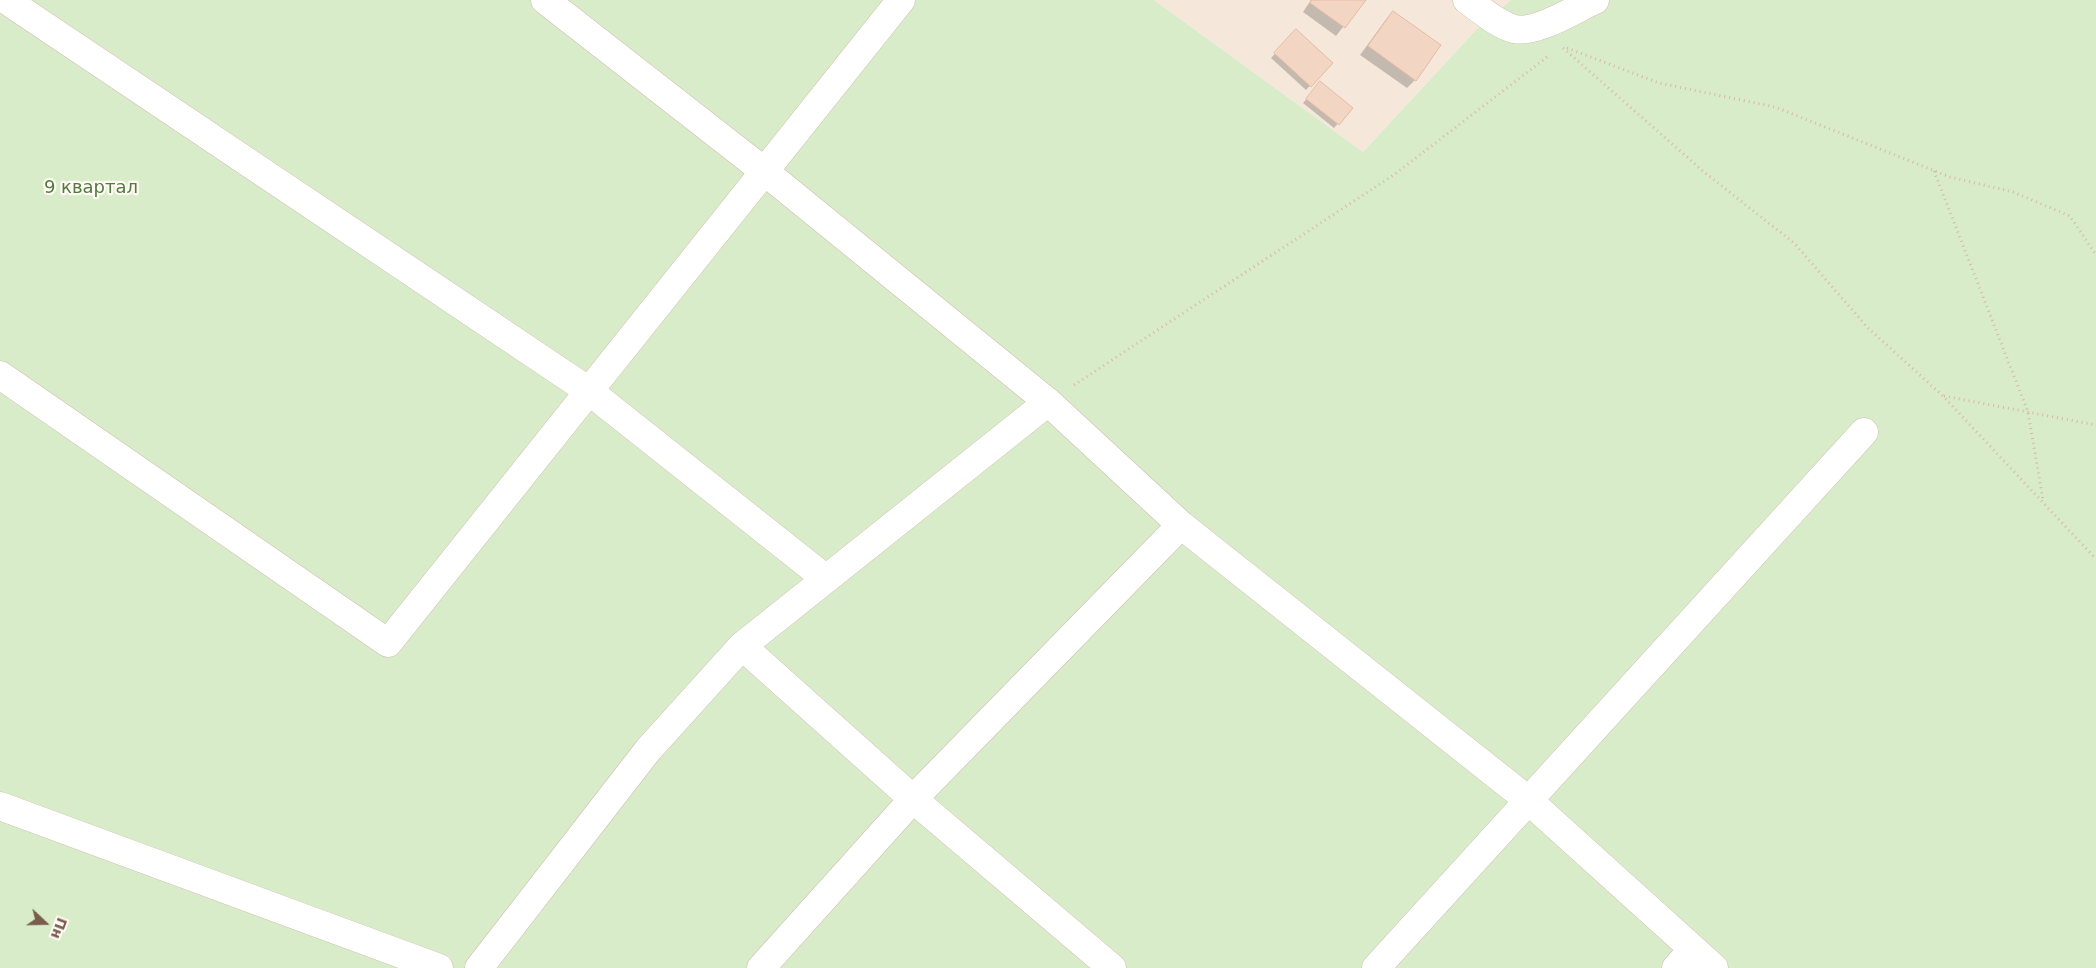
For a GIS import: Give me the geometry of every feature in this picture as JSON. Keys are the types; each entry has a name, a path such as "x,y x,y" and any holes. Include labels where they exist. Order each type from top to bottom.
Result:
{"lane":[{"path":"6,0 589,392 825,578"},
{"path":"545,0 764,171 1048,402 1181,525 1528,800 1685,959 1714,968"},
{"path":"0,375 388,643 901,0"},
{"path":"1478,8 1514,29 1532,29 1595,0"},
{"path":"479,968 648,750 742,646 1048,402"},
{"path":"1376,968 1864,432"},
{"path":"761,968 913,799 1181,525"},
{"path":"742,646 913,799 1112,968"},
{"path":"0,806 439,968"}],"path":[{"path":"2096,255 2070,216 2013,192 1950,177 1775,107 1659,83 1561,46 1704,172 1794,243 1868,328 1943,396 2096,559"},
{"path":"1048,402 1395,174 1553,52"},
{"path":"1933,170 2028,412 2044,502"},
{"path":"1943,396 2096,424"}],"shaded area":[{"path":"1154,0 1511,0 1476,30 1363,152"}],"green space":[{"name":"9 квартал","path":"0,0 1154,0 1363,152 1476,30 1511,0 2096,0 2096,968 0,968"}],"building":[{"path":"1312,0 1366,0 1345,28 1310,3"},
{"path":"1393,11 1441,45 1416,81 1368,46"},
{"path":"1296,29 1333,63 1311,87 1274,53"},
{"path":"1320,81 1353,108 1339,125 1306,99"}]}
